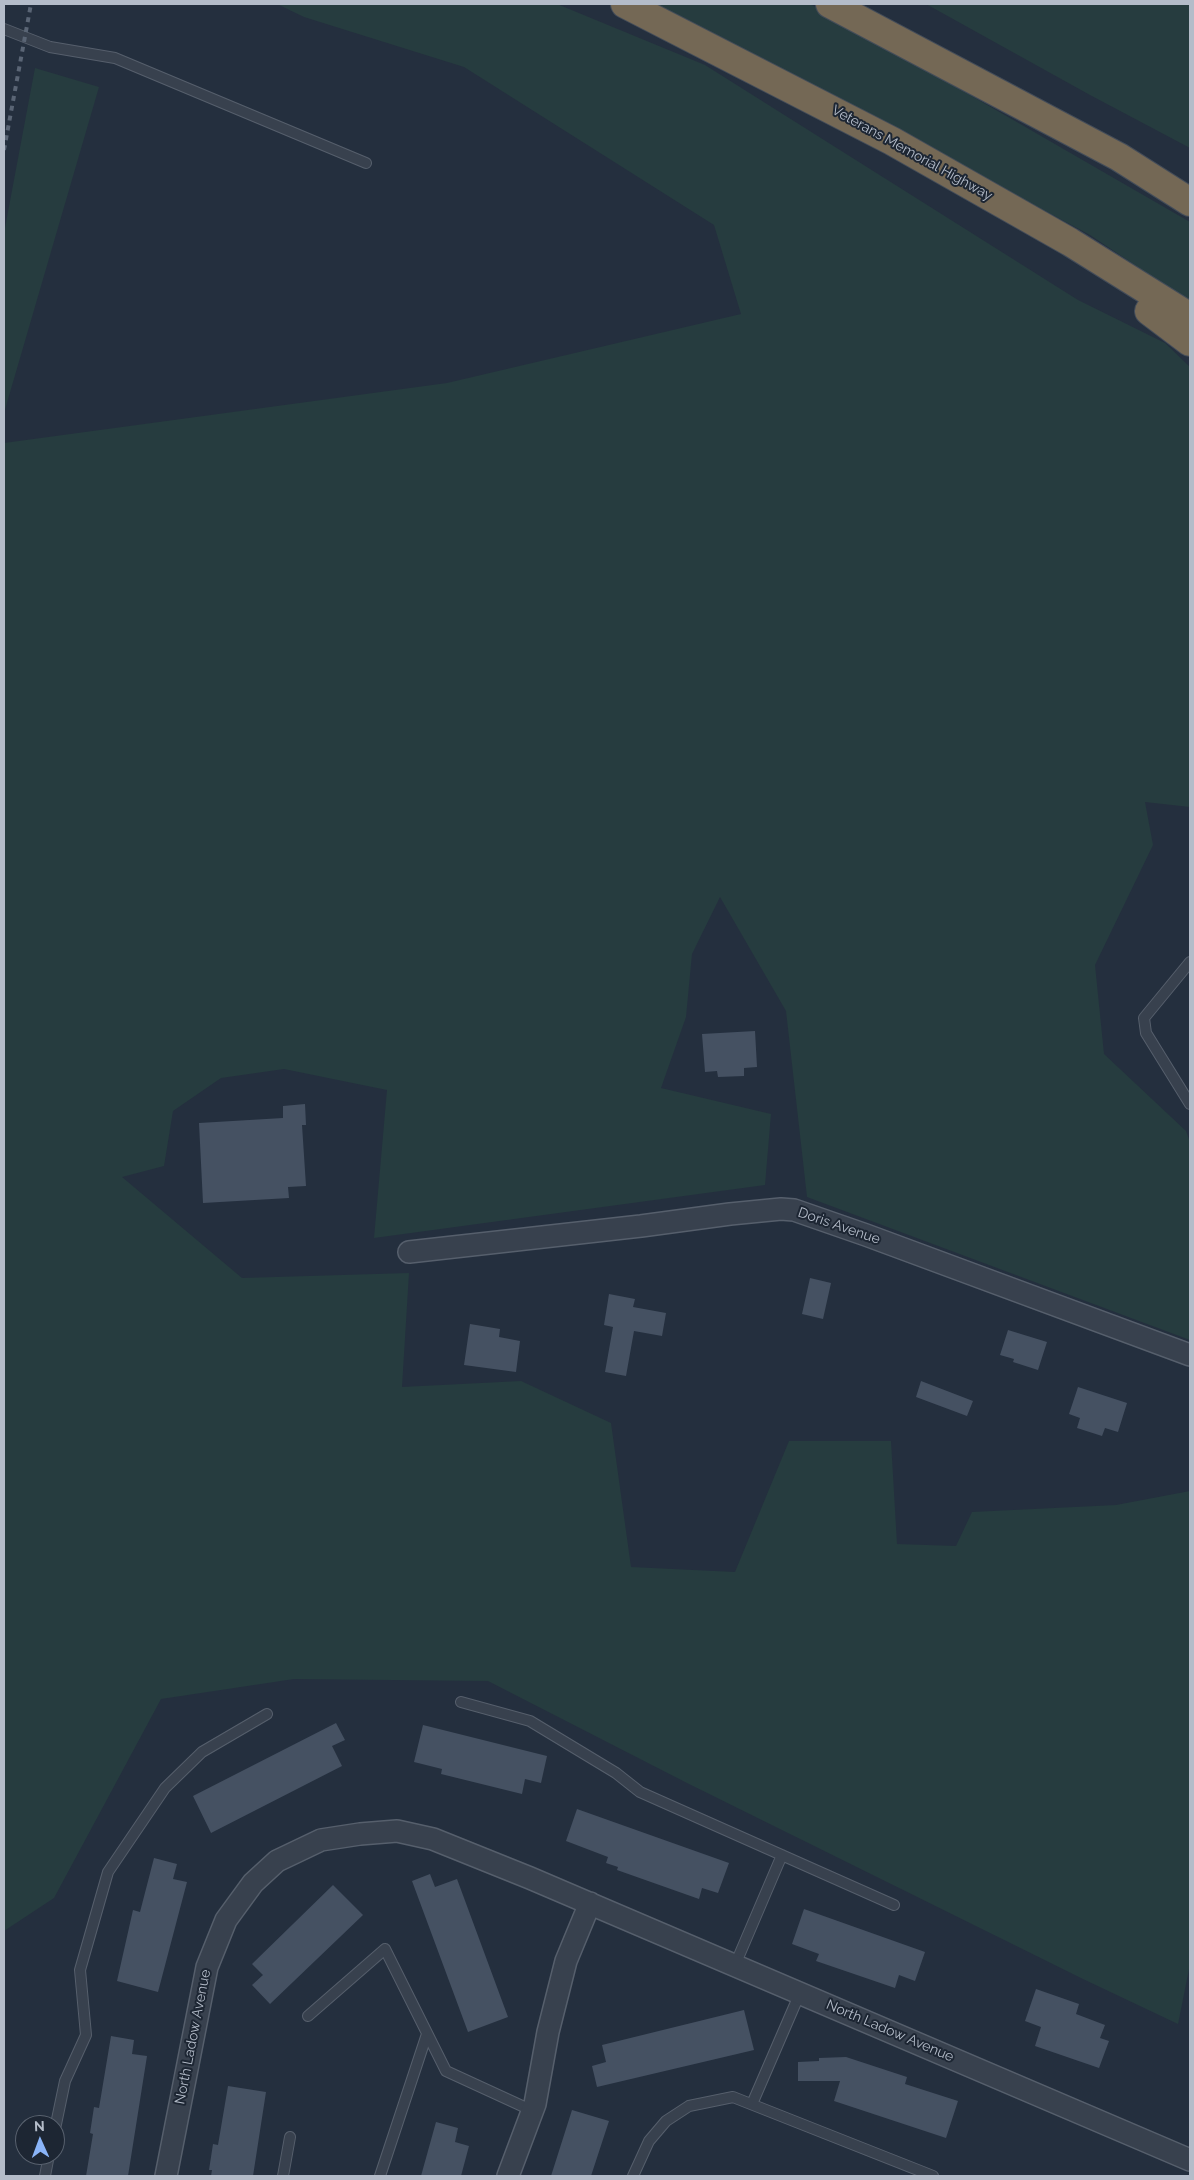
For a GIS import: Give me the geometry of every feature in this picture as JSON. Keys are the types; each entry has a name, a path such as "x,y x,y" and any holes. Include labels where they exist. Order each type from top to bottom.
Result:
{"highway":[{"name":"Veterans Memorial Highway","path":"625,4 892,141 1137,283 1190,318"},
{"path":"830,4 1120,158 1190,202"},
{"path":"1120,158 1190,180"},
{"path":"1020,214 1090,269 1168,324 1190,342"}],"street":[{"name":"Doris Avenue","path":"409,1252 730,1214 781,1209 794,1210 866,1234 1190,1356"},
{"name":"North Ladow Avenue","path":"166,2176 206,1967 226,1920 253,1883 277,1860 321,1840 397,1831 433,1839 590,1903 1190,2160"},
{"path":"508,2176 533,2111 548,2032 566,1961 590,1903"}],"lane":[{"path":"4,29 50,47 115,58 366,163"},
{"path":"1190,962 1144,1018 1146,1033 1190,1104"},
{"path":"461,1702 530,1721 616,1773 640,1792 894,1905"},
{"path":"58,2115 65,2081 86,2035 80,1970 108,1872 165,1788 202,1752 266,1714"},
{"path":"735,1965 782,1855"},
{"path":"308,2016 385,1949 446,2071 533,2111"},
{"path":"752,2104 800,1993"},
{"path":"380,2176 427,2034"},
{"path":"633,2176 649,2141 666,2121 689,2106 733,2097 933,2176"},
{"path":"283,2176 290,2137"}],"green space":[{"path":"277,4 557,4 705,65 1078,300 1165,343 1190,367 1190,807 1145,802 1153,845 1095,965 1104,1054 1186,1131 1190,1142 1190,1340 807,1197 786,1011 720,897 692,954 686,1017 661,1088 771,1114 765,1185 374,1238 387,1090 284,1069 221,1078 173,1111 164,1166 122,1177 242,1278 409,1273 402,1387 521,1381 611,1423 631,1567 735,1572 789,1441 891,1441 897,1544 956,1546 972,1512 1116,1505 1190,1491 1190,1964 1178,2024 687,1783 488,1681 294,1679 161,1699 54,1898 4,1931 4,443 447,383 741,314 714,225 464,67 304,17"},
{"path":"647,4 809,4 821,9 1190,222 1190,302 1090,235 715,34"},
{"path":"926,4 1190,4 1190,148 1090,95"},
{"path":"35,68 99,87 4,413 4,233"}],"building":[{"path":"755,1031 757,1067 744,1068 744,1076 718,1077 717,1071 705,1072 702,1034"},
{"path":"305,1104 306,1125 302,1125 306,1186 288,1187 289,1198 203,1203 199,1123 283,1118 283,1106"},
{"path":"810,1278 831,1283 823,1319 802,1314"},
{"path":"609,1294 635,1299 633,1307 666,1313 662,1336 634,1331 626,1376 605,1372 613,1327 604,1325"},
{"path":"470,1324 500,1329 499,1337 520,1341 516,1372 464,1365"},
{"path":"1008,1330 1047,1342 1038,1370 1013,1362 1014,1359 1000,1355"},
{"path":"921,1381 973,1401 967,1416 916,1397"},
{"path":"1078,1387 1127,1403 1118,1432 1105,1428 1102,1436 1077,1428 1080,1418 1069,1414"},
{"path":"336,1723 345,1740 332,1746 342,1766 211,1833 193,1796"},
{"path":"423,1725 547,1756 541,1783 525,1779 522,1794 441,1774 442,1769 414,1762"},
{"path":"577,1809 729,1863 718,1893 702,1888 699,1899 617,1870 618,1867 606,1863 608,1857 566,1841"},
{"path":"154,1858 177,1864 173,1879 187,1882 158,1992 117,1981 133,1910 140,1912"},
{"path":"430,1874 435,1887 457,1879 508,2017 468,2032 412,1881"},
{"path":"333,1885 363,1915 270,2004 252,1985 263,1975 252,1964"},
{"path":"804,1909 925,1952 915,1981 899,1975 895,1988 816,1961 819,1954 792,1944"},
{"path":"1036,1989 1079,2004 1076,2014 1105,2025 1100,2038 1109,2041 1099,2068 1035,2046 1041,2027 1025,2021"},
{"path":"744,2010 754,2050 597,2087 592,2066 606,2062 602,2045"},
{"path":"111,2036 134,2040 132,2054 147,2056 128,2176 86,2176 93,2134 90,2133 94,2107 99,2108"},
{"path":"846,2057 907,2077 905,2084 958,2101 946,2138 834,2101 840,2081 798,2081 798,2062 819,2061 819,2058"},
{"path":"228,2086 266,2092 253,2176 211,2176 212,2170 209,2170 213,2144 218,2145"},
{"path":"572,2110 609,2121 591,2176 551,2176"},
{"path":"436,2122 458,2128 455,2142 469,2146 461,2176 421,2176"}],"railway":[{"path":"4,150 31,4"}]}
